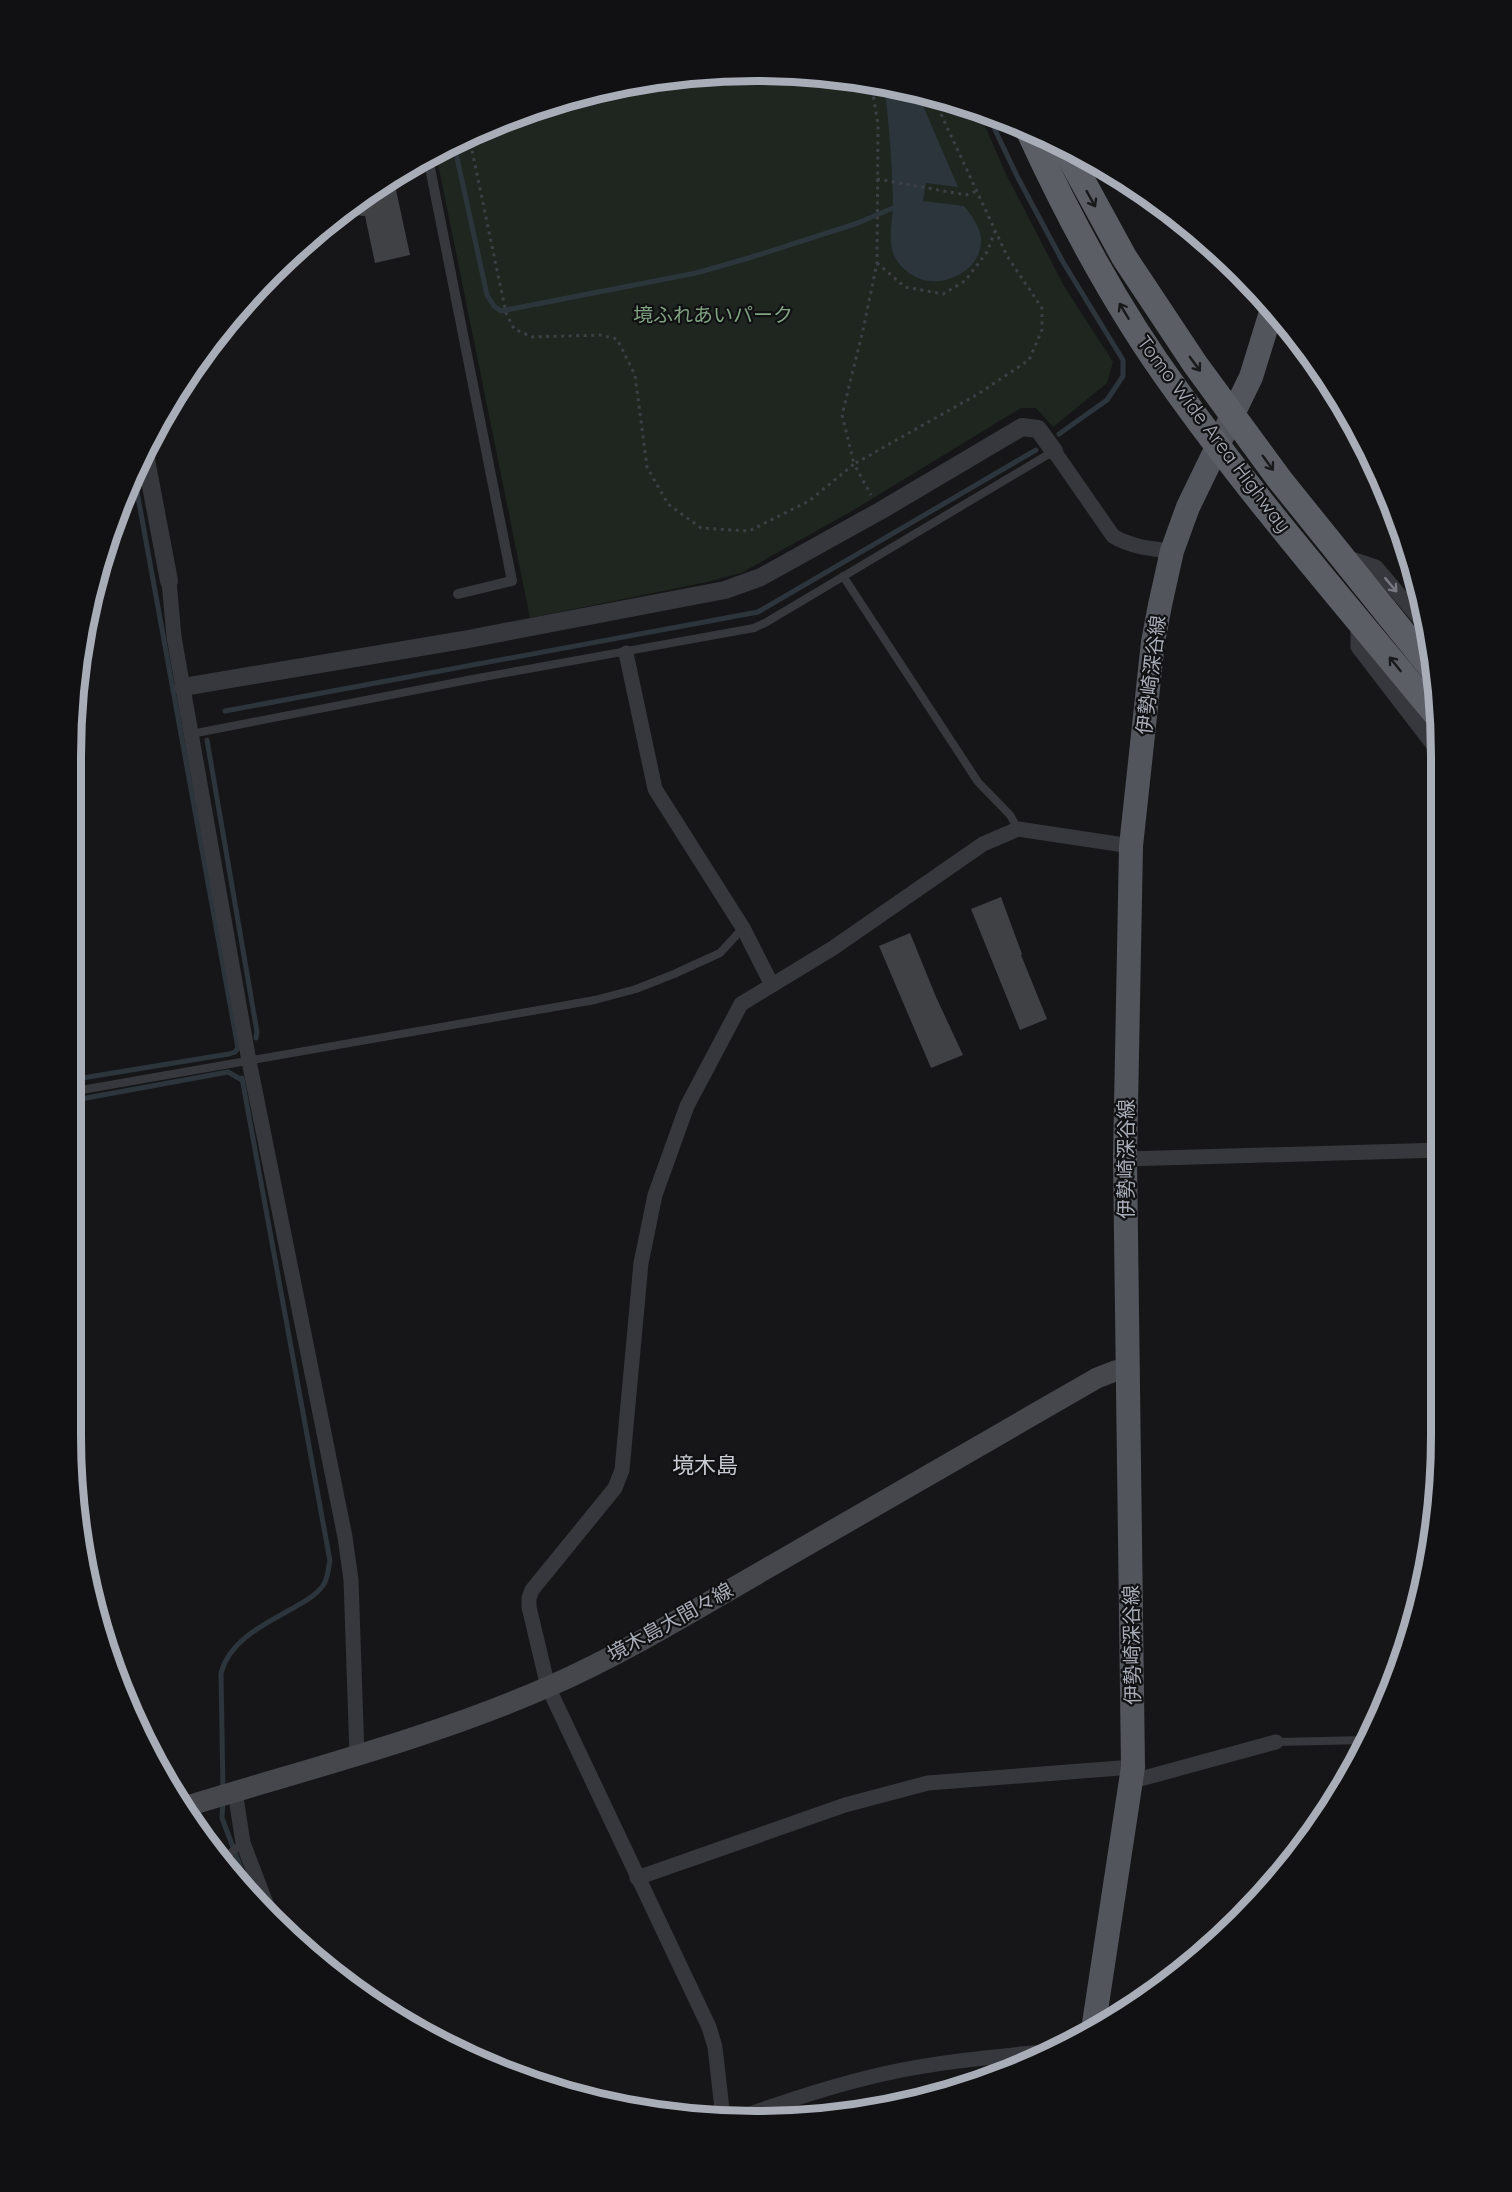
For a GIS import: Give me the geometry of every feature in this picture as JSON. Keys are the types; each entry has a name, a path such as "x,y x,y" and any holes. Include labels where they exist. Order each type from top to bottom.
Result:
{"highway":[{"name":"Tomo Wide Area Highway","path":"1034,141 1055,187 1120,304 1176,390 1217,445 1429,707"},
{"name":"Tomo Wide Area Highway","path":"1071,159 1124,257 1177,337 1280,480 1423,658"}],"main road":[{"name":"伊勢崎深谷線","path":"1094,2021 1133,1774 1125,1159 1131,846 1154,642 1172,551 1188,507 1251,377 1269,318"},
{"name":"境木島大間々線","path":"191,1805 357,1755 483,1713 548,1687 695,1610 1097,1378 1115,1371 1129,1370"}],"street":[{"path":"429,165 512,581 458,594"},
{"path":"183,687 468,639 725,590 761,577 880,511 1022,427 1038,429 1113,536 1124,543 1172,551"},
{"path":"147,465 169,581 174,636 190,734 249,1060 345,1537 351,1580 357,1755"},
{"path":"1343,556 1376,567 1416,614"},
{"path":"1358,620 1358,647 1431,742"},
{"path":"626,652 655,789 743,928 772,986"},
{"path":"722,2110 715,2047 709,2027 548,1687 529,1607 532,1590 615,1488 622,1470 640,1263 655,1195 687,1106 741,1004 833,948 983,844 1018,829 1131,846"},
{"path":"1125,1159 1431,1150"},
{"path":"637,1878 845,1805 928,1783 1133,1774 1276,1742"},
{"path":"235,1791 243,1843 263,1896"},
{"path":"758,2111 802,2095 898,2071 1028,2053"}],"lane":[{"path":"190,734 478,678 754,628 1054,451"},
{"path":"843,576 978,782 1010,816 1018,829"},
{"path":"81,1090 558,1007 636,989 720,953 743,928"},
{"path":"1276,1742 1358,1740"},
{"path":"227,1856 243,1843"}],"path":[{"path":"873,92 878,124 877,263 842,416 854,464 873,498"},
{"path":"471,145 506,313 514,330 533,337 600,334 618,339 635,375 647,467 668,504 701,528 749,531 809,501 854,464 978,394 1029,360 1042,330 1042,308 1007,256 937,106"},
{"path":"877,179 966,195 977,191"},
{"path":"877,263 905,287 943,294 965,281 987,252 995,231"}],"green space":[{"name":"境ふれあいパーク","path":"712,82 800,82 844,87 931,104 983,121 1006,174 1064,286 1113,362 1107,383 1053,427 1036,408 1021,408 852,511 741,573 530,618 437,161 498,132 581,104 624,94"}],"shaded area":[{"path":"885,94 921,102 958,187 926,183 923,201 964,206 980,232 979,252 974,261 967,269 949,279 928,281 918,278 900,265 893,253 889,128"}],"building":[{"path":"395,186 410,255 375,263 365,216 352,215"},
{"path":"1001,897 1047,1019 1020,1030 971,909"},
{"path":"910,933 963,1055 931,1068 879,946"}],"waterway":[{"path":"992,124 1063,262 1123,360 1123,376 1107,400 1059,434"},
{"path":"456,152 487,295 494,306 501,311 696,273 858,223 893,208"},
{"path":"225,711 758,612 1036,450"},
{"path":"81,1078 229,1054 238,1048 136,488"},
{"path":"207,740 257,1032 256,1038"},
{"path":"81,1099 228,1072 242,1080"},
{"path":"223,1791 221,1673 226,1661 232,1651 251,1633 318,1591 325,1582 330,1561 242,1078"},
{"path":"223,1800 222,1818 243,1874"}],"district":[{"name":"境木島","path":"705,1465"}]}
